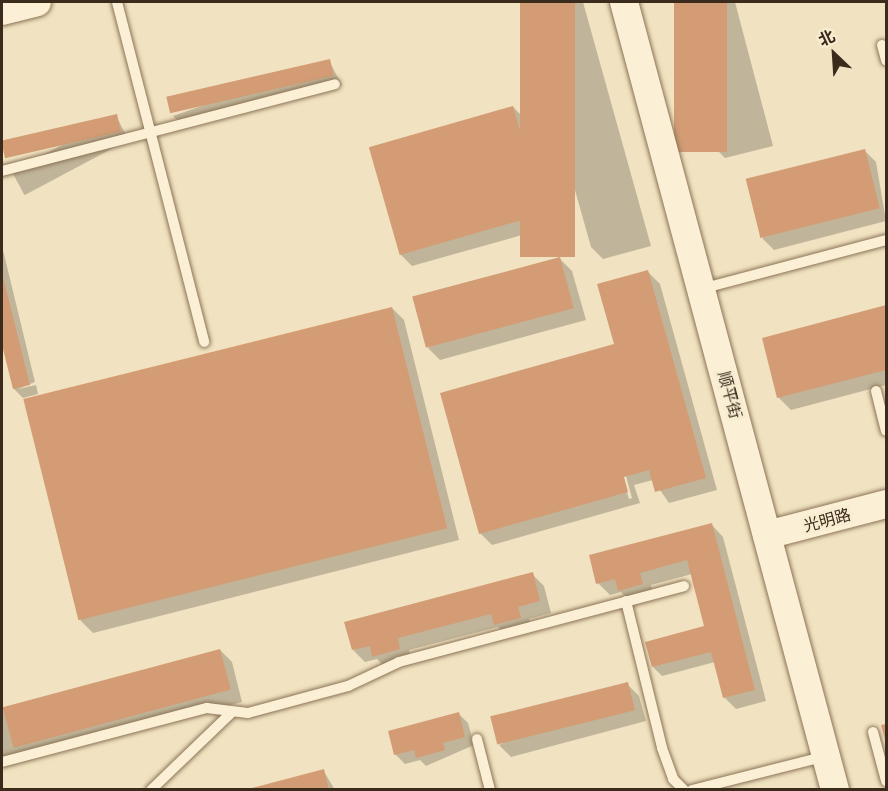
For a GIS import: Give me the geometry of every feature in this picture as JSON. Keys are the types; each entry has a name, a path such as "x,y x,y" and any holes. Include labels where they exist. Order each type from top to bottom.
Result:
{"street":[{"path":"2,11 37,2"},
{"name":"顺平街","path":"624,2 835,789"},
{"name":"光明路","path":"767,535 886,504"}],"lane":[{"path":"117,2 204,342"},
{"path":"882,45 886,60"},
{"path":"2,171 335,84"},
{"path":"701,289 886,240"},
{"path":"876,391 886,431"},
{"path":"2,762 207,708 248,713 337,689 399,662 684,586"},
{"path":"626,601 662,748 673,778 684,789"},
{"path":"151,789 232,712"},
{"path":"873,732 886,781"},
{"path":"477,739 490,789"},
{"path":"692,789 826,756"}],"building":[{"path":"520,2 575,2 575,257 520,257"},
{"path":"674,2 727,2 727,152 674,152"},
{"path":"330,59 334,76 170,113 166,97"},
{"path":"513,106 544,214 400,255 369,147"},
{"path":"117,114 121,132 5,158 2,141"},
{"path":"865,149 880,208 760,238 746,179"},
{"path":"560,257 574,308 426,348 412,297"},
{"path":"648,270 706,478 655,492 649,470 624,477 628,492 479,534 440,393 614,344 597,284"},
{"path":"2,273 30,385 13,389 2,345"},
{"path":"886,305 886,370 777,398 762,338"},
{"path":"392,307 447,528 78,620 23,399"},
{"path":"712,523 755,690 723,698 711,652 652,667 645,642 704,626 687,560 640,573 643,584 618,591 615,579 596,584 589,555"},
{"path":"533,572 540,601 518,607 521,618 494,625 491,614 398,638 400,649 372,657 370,646 352,650 344,622"},
{"path":"220,649 231,690 14,748 3,707"},
{"path":"628,682 635,710 497,744 490,716"},
{"path":"459,712 465,737 443,743 445,750 416,758 414,750 394,755 388,731"},
{"path":"886,724 886,743 881,725"},
{"path":"324,769 329,790 248,790 248,789"}]}
